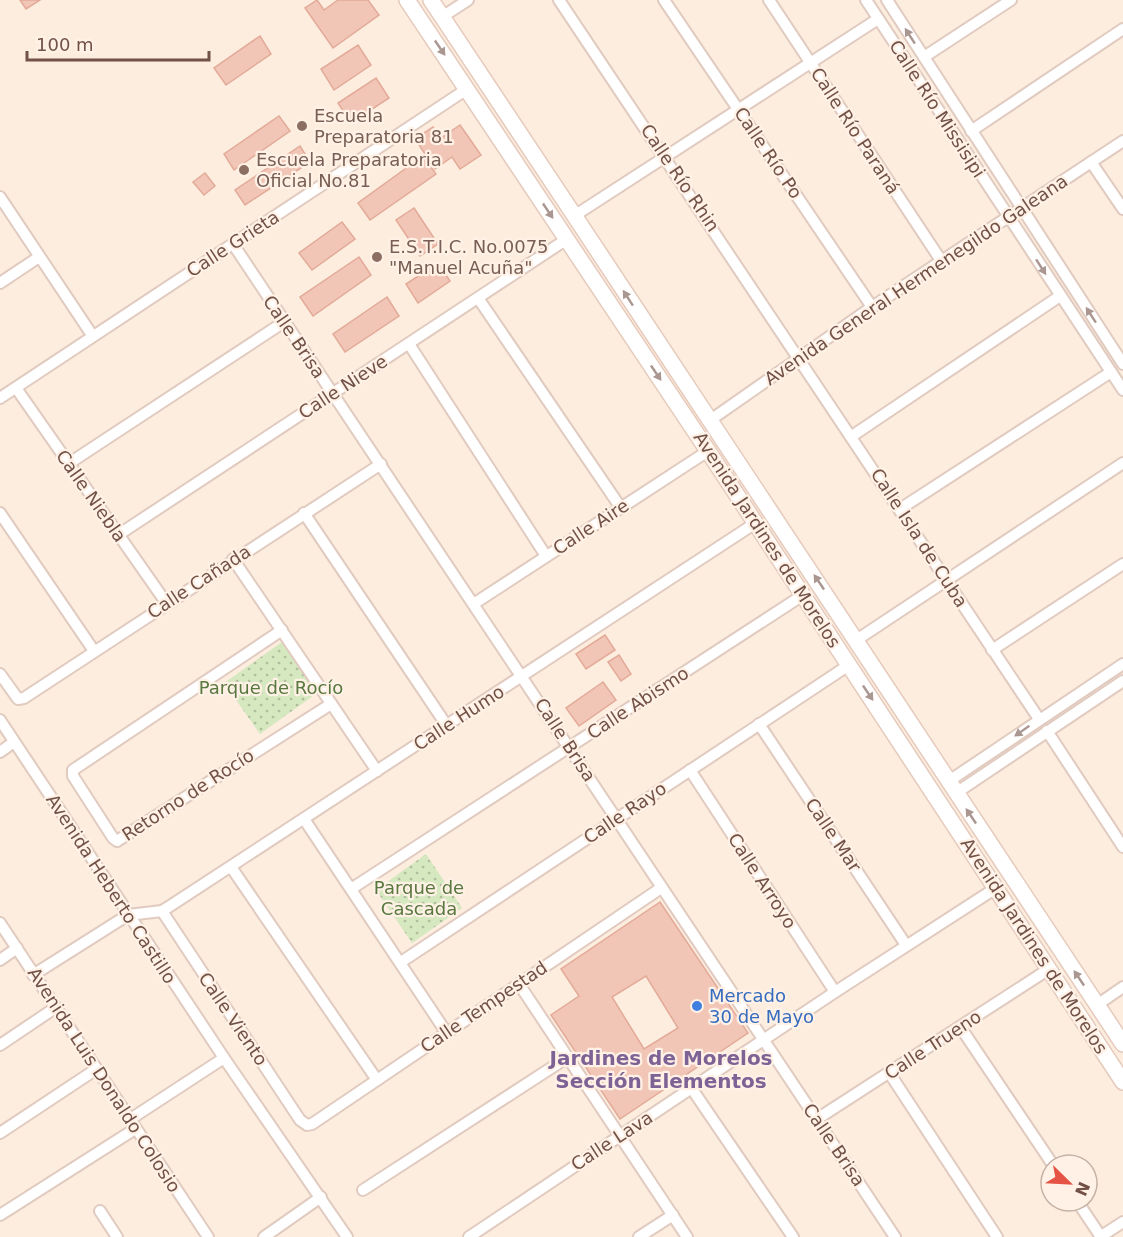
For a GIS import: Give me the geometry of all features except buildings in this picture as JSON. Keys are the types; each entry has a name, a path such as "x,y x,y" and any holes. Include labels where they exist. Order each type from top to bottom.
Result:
{"main road":[{"name":"Avenida Jardines de Morelos","path":"407,0 708,451 1123,1082"},
{"name":"Avenida Jardines de Morelos","path":"438,6 709,421 858,639 1123,1044"},
{"path":"513,160 530,147"},
{"path":"732,489 749,478"},
{"path":"822,624 840,613"},
{"path":"1095,1040 1112,1027"}],"street":[{"path":"438,6 468,0"},
{"name":"Calle Río Rhin","path":"559,0 798,357"},
{"name":"Calle Río Po","path":"664,0 872,307"},
{"name":"Calle Río Paraná","path":"769,0 942,262"},
{"name":"Calle Río Missisipi","path":"866,0 1123,390"},
{"name":"Calle Río Missisipi","path":"887,0 1123,364"},
{"path":"924,57 1011,0"},
{"path":"574,216 740,111 810,62 878,19"},
{"path":"971,131 1123,29"},
{"name":"Calle Grieta","path":"0,398 467,89"},
{"path":"933,102 946,93"},
{"name":"Avenida General Hermenegildo Galeana","path":"709,421 798,357 1123,141"},
{"path":"1091,162 1123,209"},
{"path":"0,197 92,335"},
{"name":"Calle Nieve","path":"118,535 567,239"},
{"name":"Calle Brisa","path":"233,244 475,603 895,1237"},
{"path":"0,283 39,257"},
{"path":"852,436 1060,296"},
{"path":"478,297 621,508"},
{"path":"68,464 284,322"},
{"path":"409,344 546,556"},
{"name":"Calle Isla de Cuba","path":"798,357 1039,719"},
{"path":"900,509 1111,372"},
{"name":"Calle Niebla","path":"16,388 167,604"},
{"name":"Calle Aire","path":"475,603 708,451"},
{"path":"858,639 1123,463"},
{"name":"Calle Cañada","path":"0,674 18,699 24,698 381,464"},
{"path":"0,513 94,651"},
{"path":"304,513 447,726"},
{"name":"Calle Humo","path":"162,911 524,677 754,524"},
{"path":"233,560 376,771"},
{"path":"992,650 1123,564"},
{"name":"Calle Abismo","path":"351,889 802,595"},
{"name":"Retorno de Rocío","path":"282,630 73,770 74,776 113,838 117,842 330,704"},
{"path":"953,787 1039,719 1123,664"},
{"name":"Calle Rayo","path":"401,962 849,665"},
{"path":"953,787 1082,708 1121,687"},
{"path":"1074,697 1082,708"},
{"name":"Avenida Heberto Castillo","path":"0,720 128,915 347,1237"},
{"name":"Calle Mar","path":"759,724 906,945"},
{"path":"1047,731 1123,847"},
{"path":"0,752 14,742"},
{"name":"Calle Arroyo","path":"690,770 835,992"},
{"path":"304,819 447,1032"},
{"path":"231,867 377,1080"},
{"name":"Calle Tempestad","path":"307,1125 312,1125 662,888"},
{"name":"Calle Lava","path":"469,1237 835,992 996,888"},
{"path":"33,975 128,915 162,911"},
{"name":"Calle Viento","path":"162,911 300,1120 307,1125"},
{"name":"Avenida Luis Donaldo Colosio","path":"0,923 95,1070 208,1237"},
{"path":"0,960 17,948"},
{"name":"Calle Trueno","path":"817,1119 890,1074 1049,969"},
{"path":"519,984 687,1237"},
{"path":"1097,1005 1123,987"},
{"path":"0,1045 55,1008"},
{"path":"961,1028 1045,1153"},
{"path":"363,1190 568,1057"},
{"path":"0,1215 132,1125 224,1058"},
{"path":"0,1133 95,1070"},
{"path":"890,1074 997,1237"},
{"path":"692,1089 793,1237"},
{"path":"264,1237 321,1197"},
{"path":"99,1211 117,1237"},
{"path":"1085,1213 1100,1237 1123,1222"},
{"path":"639,1237 673,1215"}],"green space":[{"name":"Parque de Rocío","path":"282,642 317,693 260,734 224,683"},
{"name":"Parque de Cascada","path":"426,854 462,908 412,943 376,890"}],"place":[{"name":"Escuela Preparatoria 81","path":"302,126"},
{"name":"Escuela Preparatoria Oficial No.81","path":"244,170"},
{"name":"E.S.T.I.C. No.0075 \"Manuel Acuña\"","path":"377,257"},
{"name":"Mercado 30 de Mayo","path":"697,1006"}],"district":[{"name":"Jardines de Morelos Sección Elementos","path":"661,1070"}]}
